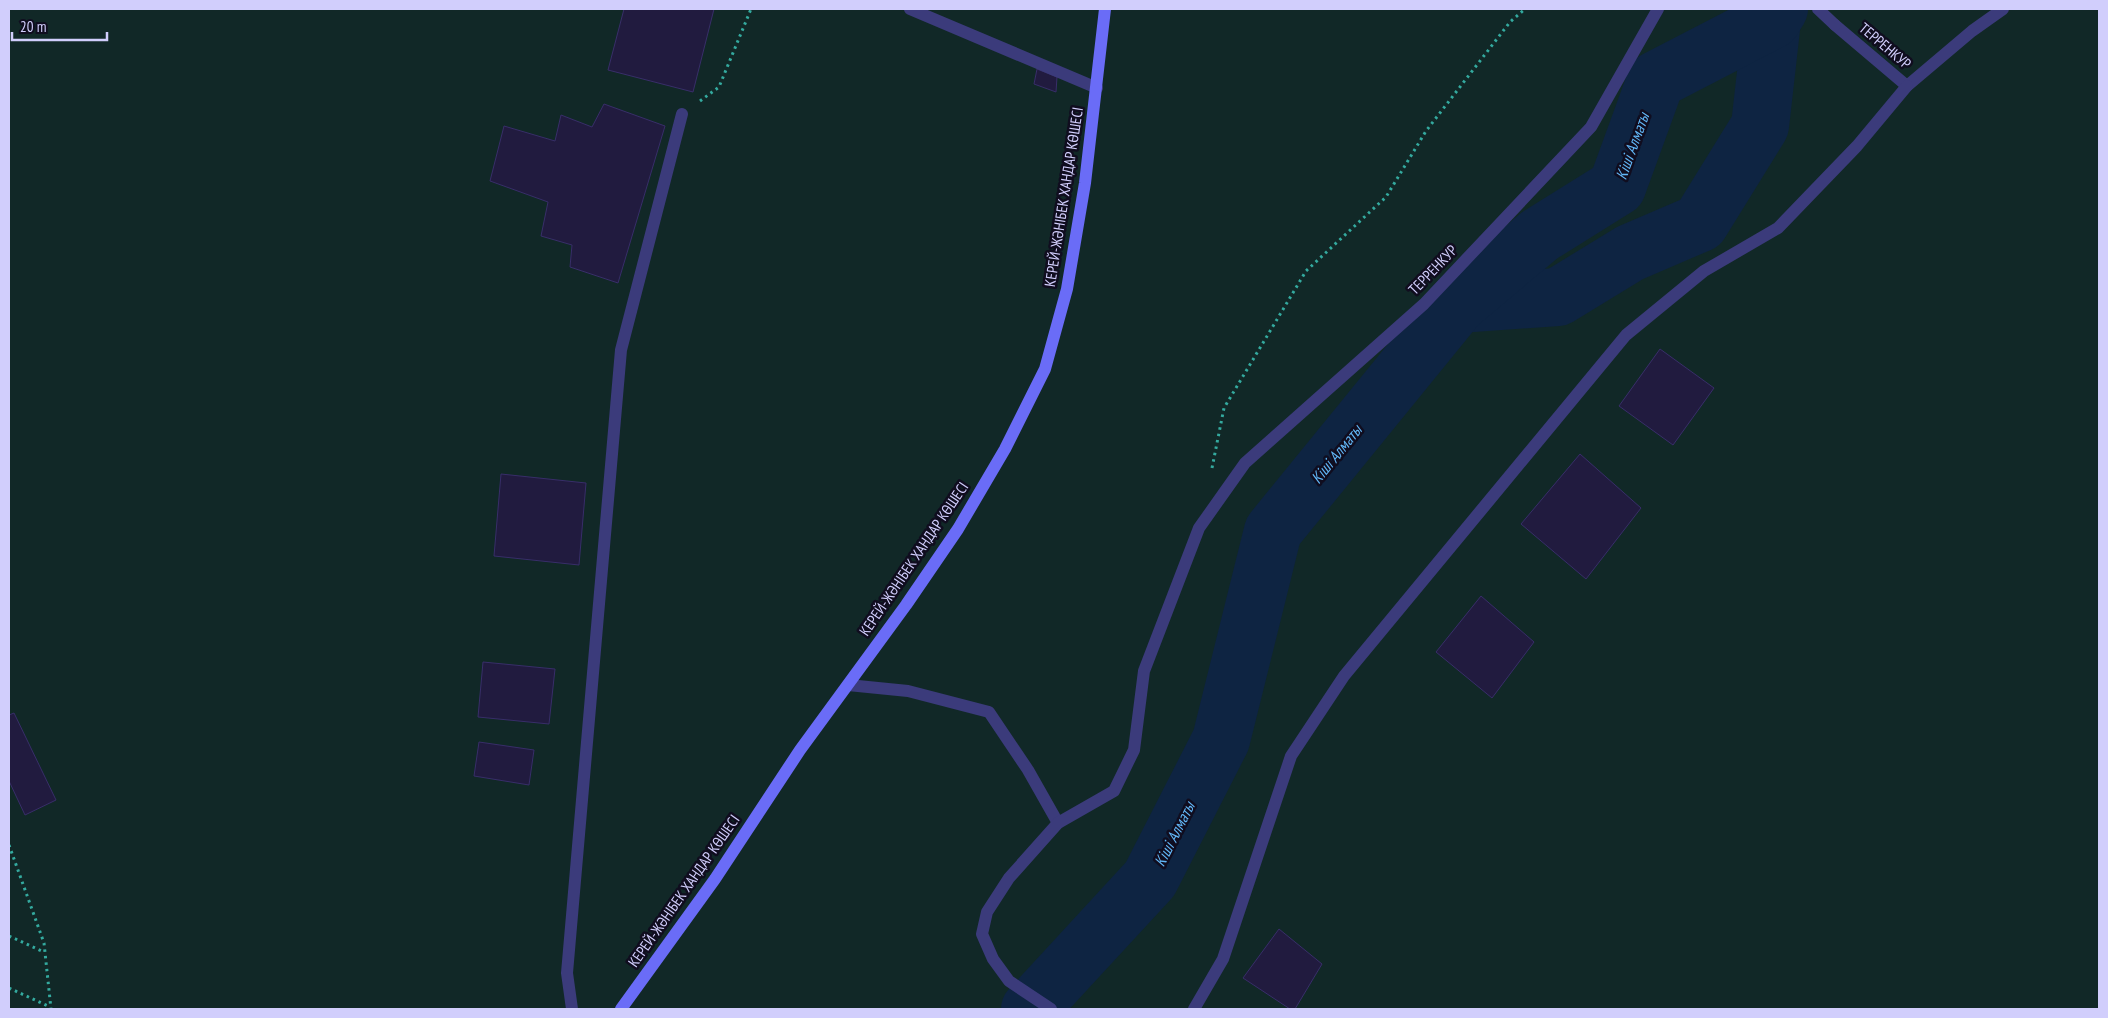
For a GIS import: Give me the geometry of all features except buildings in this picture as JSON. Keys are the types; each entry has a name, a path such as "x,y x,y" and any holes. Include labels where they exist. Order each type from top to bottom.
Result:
{"main road":[{"name":"КЕРЕЙ-ЖӘНІБЕК ХАНДАР КӨШЕСІ","path":"621,1009 715,879 800,750 906,606 958,529 1005,449 1045,369 1067,289 1085,183 1105,9"}],"street":[{"path":"910,9 1097,88"},
{"name":"ТЕРРЕНКУР","path":"1051,1009 1009,981 993,959 982,934 987,912 1009,878 1058,822 1114,791 1134,750 1144,671 1199,528 1245,463 1424,304 1591,127 1658,9"},
{"name":"ТЕРРЕНКУР","path":"1818,9 1907,86 1972,31 2003,9"},
{"path":"1194,1009 1223,959 1291,756 1344,676 1626,335 1704,271 1778,228 1857,146 1907,86"},
{"path":"572,1009 567,973 621,350 682,114"},
{"path":"848,685 908,691 989,712 1028,770 1058,822"}],"path":[{"path":"682,114 719,87 750,9"},
{"path":"1211,473 1224,408 1306,270 1386,197 1426,131 1510,22 1525,9"},
{"path":"9,845 44,943 50,1008"},
{"path":"9,936 44,952"},
{"path":"9,988 50,1008"}],"green space":[{"path":"9,9 2099,9 2099,1009 9,1009"}],"waterway":[{"name":"Кіші Алматы","path":"1030,1009 1150,879 1221,740 1273,531 1458,304 1540,235 1617,187 1656,80 1772,20 1779,9"},
{"path":"1458,304 1558,297 1630,253 1700,223 1760,126 1772,20"}]}
